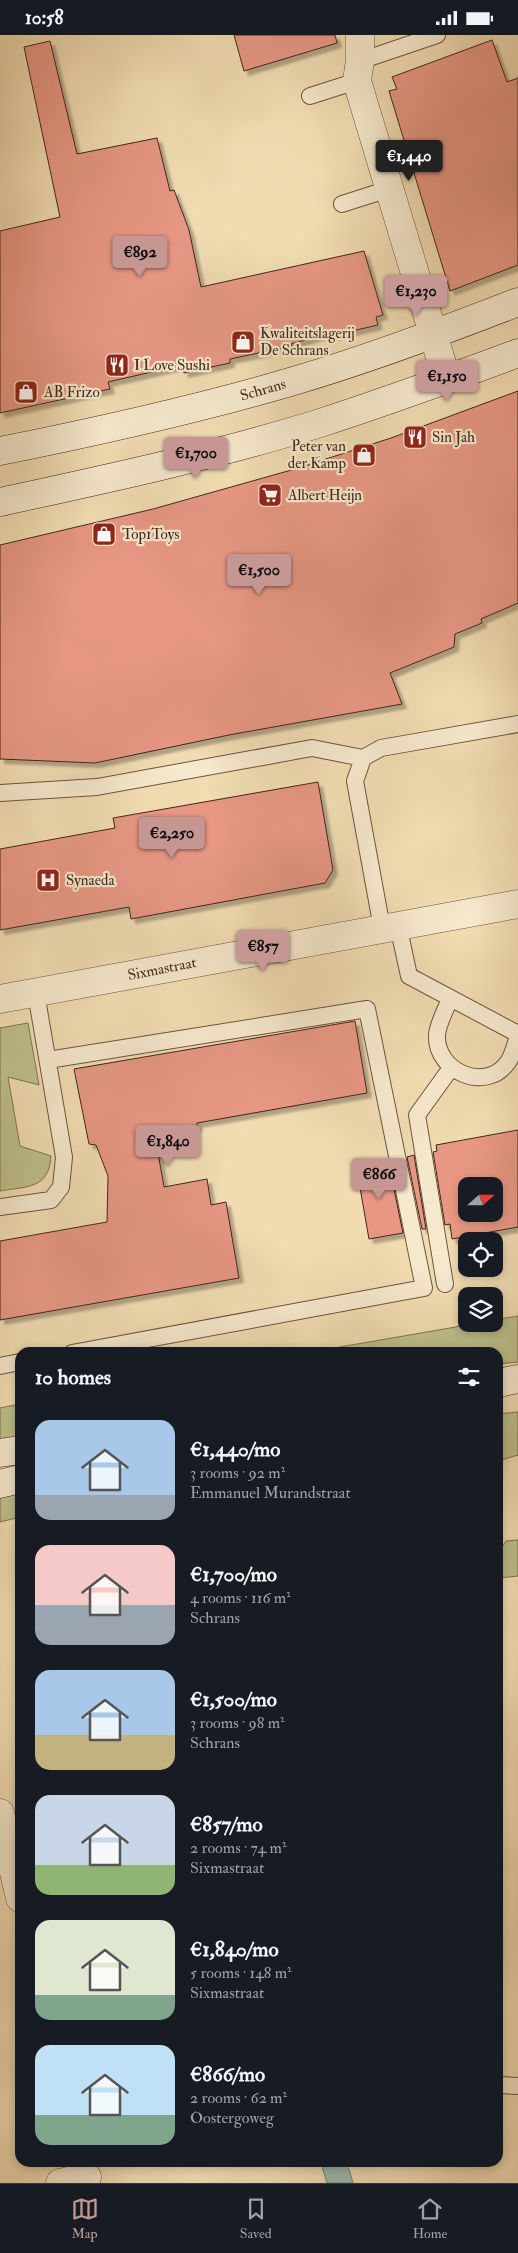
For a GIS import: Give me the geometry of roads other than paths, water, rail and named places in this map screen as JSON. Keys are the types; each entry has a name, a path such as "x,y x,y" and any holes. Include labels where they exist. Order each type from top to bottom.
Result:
{"street":[{"path":"359,59 389,189 447,380"},
{"name":"Schrans","path":"0,451 112,429 208,405 299,379 433,334 518,302"},
{"path":"0,502 112,478 279,435 447,380 518,353"},
{"name":"Sixmastraat","path":"0,999 518,904"},
{"path":"503,1382 518,1379"},
{"path":"503,1395 518,1396"},
{"path":"0,1453 15,1451"},
{"path":"0,1484 15,1480"},
{"path":"0,1813 15,1877"},
{"path":"60,2183 86,2174"}],"lane":[{"path":"310,96 359,59 437,35"},
{"path":"342,204 389,189"},
{"path":"0,793 97,787 312,748 363,758 381,748 518,724"},
{"path":"363,758 355,781 390,927 409,976 518,1036 508,1062 499,1070 488,1076 475,1077 462,1074 451,1068 443,1058 438,1046 437,1033 450,999"},
{"path":"0,1207 51,1200 61,1187 64,1157 36,993"},
{"path":"48,1060 367,1009 424,1288 104,1347"},
{"path":"445,1284 417,1115 451,1068"},
{"path":"0,1366 15,1363"},
{"path":"503,2085 518,2086"}],"place":[{"name":"Kwaliteitslagerij De Schrans","path":"243,342"},
{"name":"I Love Sushi","path":"117,365"},
{"name":"AB Frizo","path":"26,392"},
{"name":"Sin Jah","path":"415,437"},
{"name":"Peter van der Kamp","path":"364,455"},
{"name":"Albert Heijn","path":"270,495"},
{"name":"Top1Toys","path":"104,534"},
{"name":"Synaeda","path":"48,880"}]}
